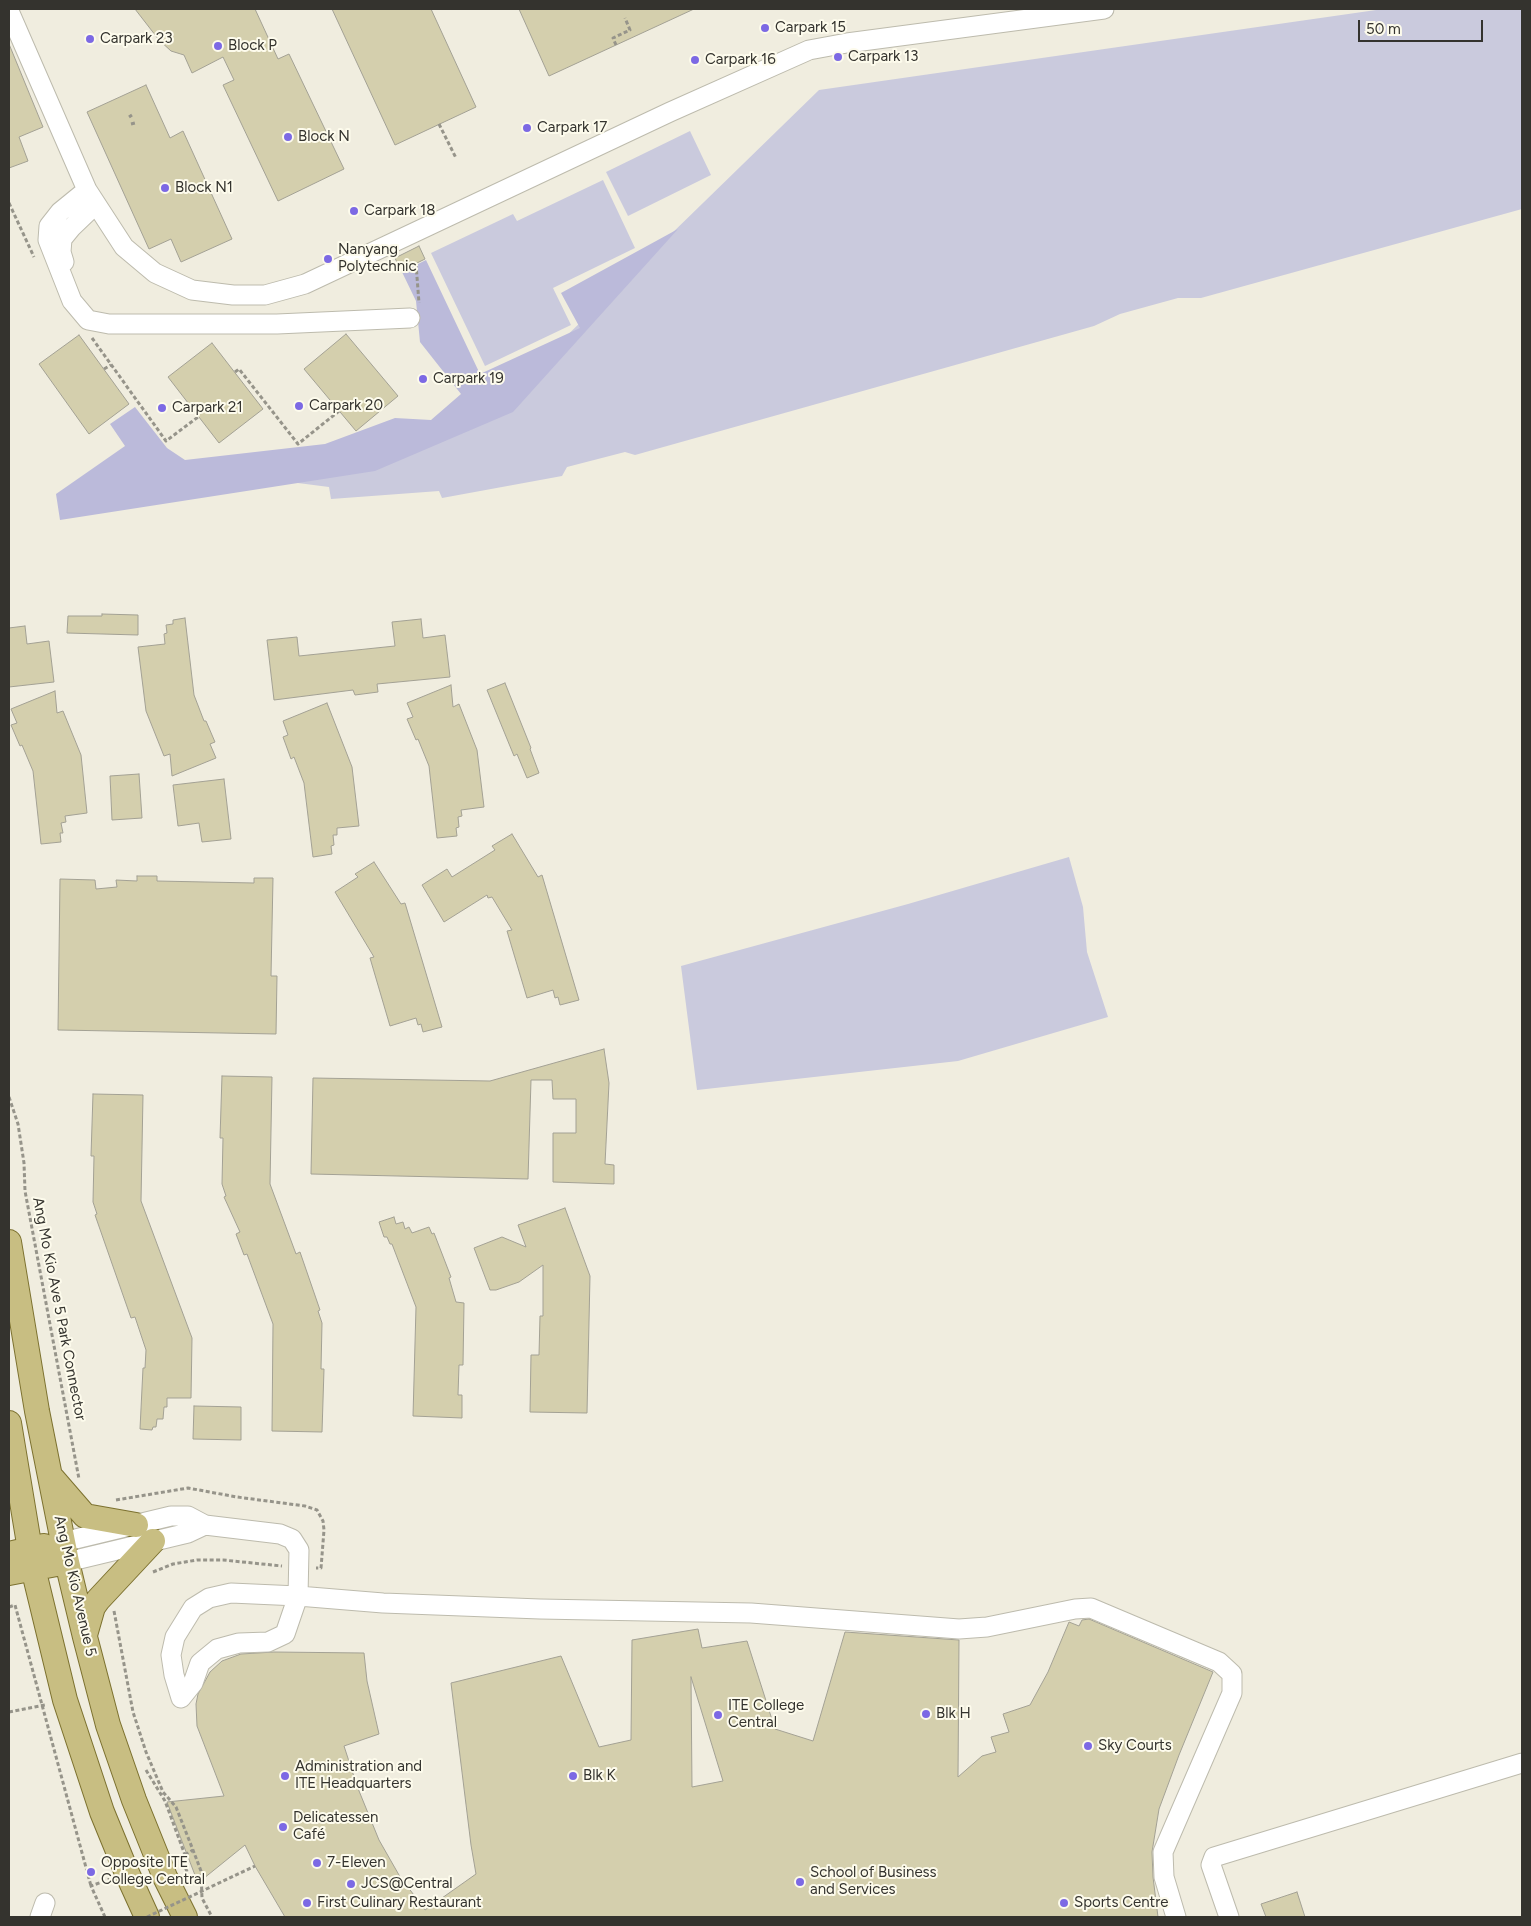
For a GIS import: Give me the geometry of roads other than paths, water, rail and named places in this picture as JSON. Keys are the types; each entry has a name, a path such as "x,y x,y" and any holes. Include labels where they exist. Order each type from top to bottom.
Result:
{"main road":[{"name":"Ang Mo Kio Avenue 5","path":"9,1242 37,1411 65,1552 85,1637 108,1725 134,1800 165,1877 185,1917"},
{"path":"9,1422 24,1557 54,1703 102,1812 126,1873 147,1917"},
{"path":"51,1478 85,1516 136,1524"},
{"path":"85,1637 93,1607 153,1541"},
{"path":"9,1572 24,1557 65,1552"}],"street":[{"path":"9,11 91,198 124,247 155,273 192,290 233,295 265,295 305,284 655,119 809,50 1076,10 1104,9"},
{"path":"91,198 62,239 61,252 66,270 89,328 109,324 277,324 410,318"},
{"path":"65,1552 136,1524 172,1516 188,1516 205,1524 280,1534 292,1539 299,1550 298,1596 285,1634 268,1642 239,1643 217,1649 200,1663 192,1683 181,1698 174,1675 171,1655 175,1637 193,1608 209,1598 231,1593 298,1596 383,1603 540,1609 752,1613 959,1629 987,1627 1091,1608 1219,1662 1232,1674 1232,1693 1163,1852 1164,1877 1176,1917"},
{"path":"65,1552 153,1541 188,1533 205,1524"},
{"path":"1228,1917 1212,1865 1214,1857 1522,1764"}],"place":[{"name":"Carpark 15","path":"765,28"},
{"name":"Carpark 23","path":"90,39"},
{"name":"Block P","path":"218,46"},
{"name":"Carpark 13","path":"838,57"},
{"name":"Carpark 16","path":"695,60"},
{"name":"Carpark 17","path":"527,128"},
{"name":"Block N","path":"288,137"},
{"name":"Block N1","path":"165,188"},
{"name":"Carpark 18","path":"354,211"},
{"name":"Nanyang Polytechnic","path":"328,259"},
{"name":"Carpark 19","path":"423,379"},
{"name":"Carpark 20","path":"299,406"},
{"name":"Carpark 21","path":"162,408"},
{"name":"Blk H","path":"926,1714"},
{"name":"ITE College Central","path":"718,1715"},
{"name":"Sky Courts","path":"1088,1746"},
{"name":"Administration and ITE Headquarters","path":"285,1776"},
{"name":"Blk K","path":"573,1776"},
{"name":"Delicatessen Café","path":"283,1827"},
{"name":"7-Eleven","path":"317,1863"},
{"name":"Opposite ITE College Central","path":"91,1872"},
{"name":"School of Business and Services","path":"800,1882"},
{"name":"JCS@Central","path":"351,1884"},
{"name":"First Culinary Restaurant","path":"307,1903"},
{"name":"Sports Centre","path":"1064,1903"}]}
